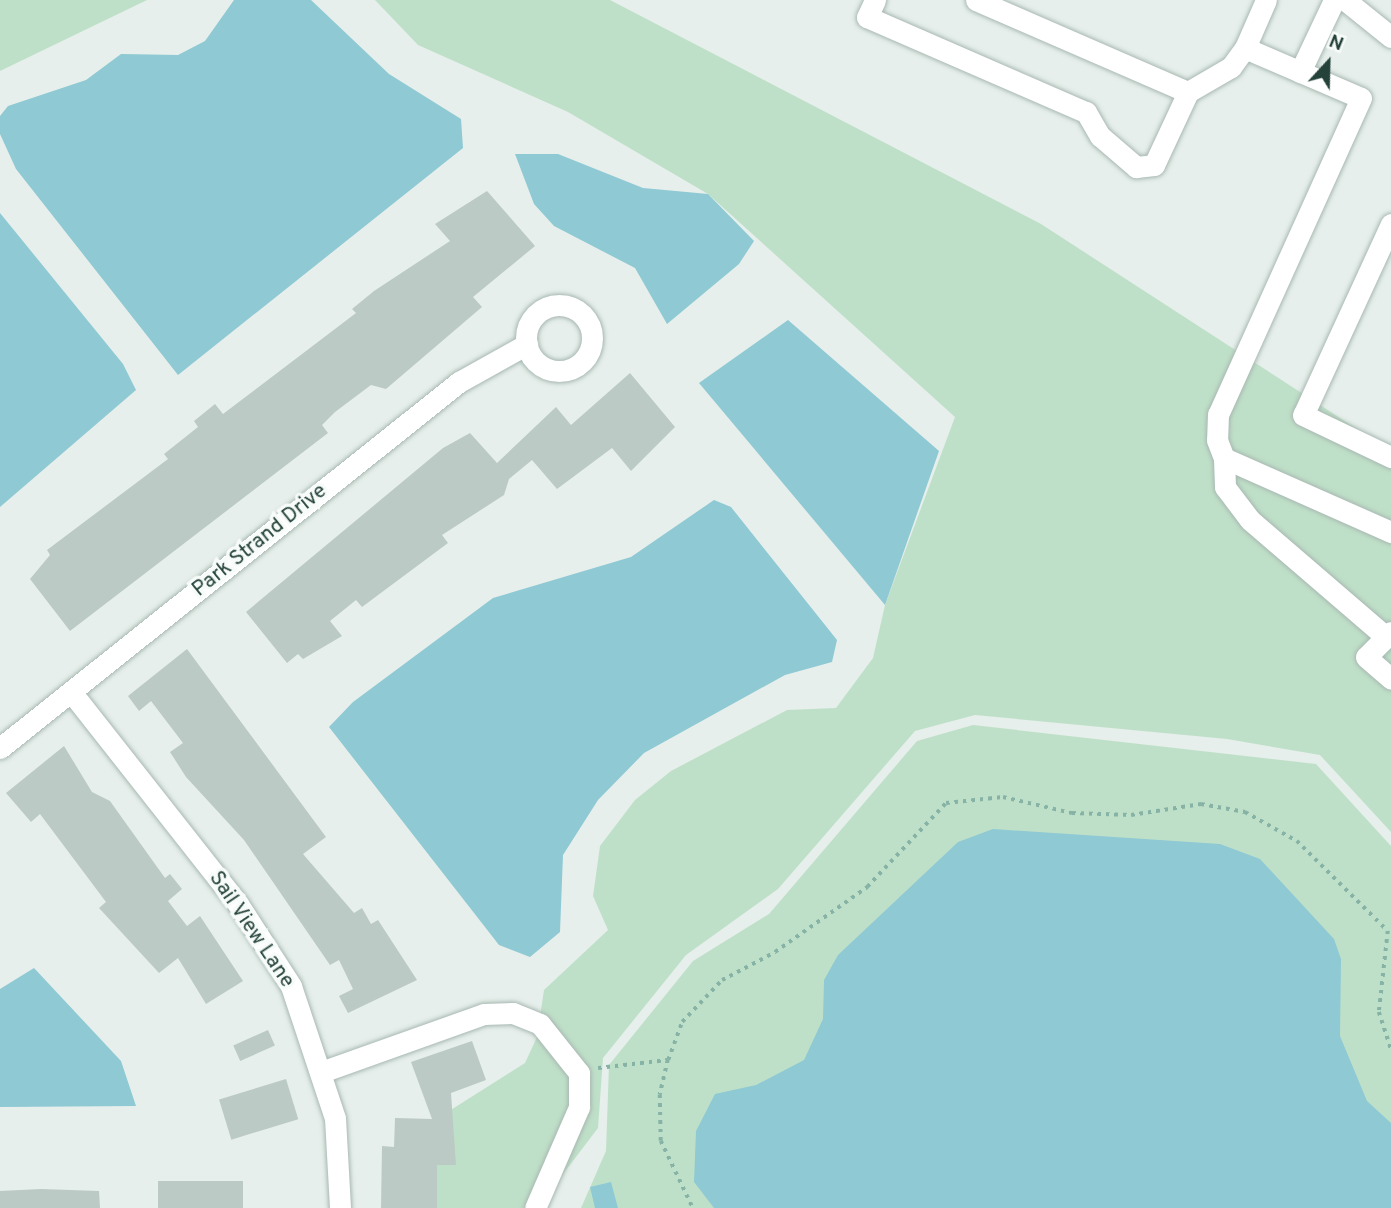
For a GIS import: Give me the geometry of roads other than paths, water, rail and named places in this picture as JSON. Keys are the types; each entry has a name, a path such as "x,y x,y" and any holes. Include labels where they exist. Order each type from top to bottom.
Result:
{"street":[{"path":"874,0 867,17 1086,112 1100,136 1136,167 1154,165 1188,92 1231,67 1245,48 1266,0"},
{"path":"976,0 1188,92"},
{"path":"1300,72 1334,0"},
{"path":"1345,0 1391,37"},
{"path":"1245,48 1361,98 1218,414 1226,487 1250,520 1388,635 1366,657 1391,679"},
{"path":"1391,224 1303,415 1391,457"},
{"name":"Park Strand Drive","path":"0,748 459,382 527,344"},
{"path":"1224,458 1391,532"},
{"name":"Sail View Lane","path":"72,693 238,904 291,986 324,1071 338,1142 340,1208"},
{"path":"324,1071 484,1014 513,1013 540,1024 579,1073 572,1135 535,1208"}],"water":[{"path":"234,0 311,0 389,74 461,119 463,148 178,375 16,169 0,134 0,116 8,106 86,80 121,54 178,55 205,41"},
{"path":"515,154 558,154 643,188 708,194 754,241 739,264 667,324 635,268 554,226 534,204"},
{"path":"0,213 123,364 136,390 0,507"},
{"path":"788,320 939,451 885,605 699,383"},
{"path":"714,500 731,507 837,640 832,662 785,675 644,753 598,800 563,855 560,932 530,957 499,945 329,727 353,702 493,598 631,557"},
{"path":"993,829 1220,844 1260,859 1334,939 1341,959 1340,1036 1367,1101 1391,1123 1391,1208 714,1208 694,1182 696,1131 715,1094 756,1085 804,1060 823,1019 824,980 838,955 958,842"},
{"path":"34,968 121,1061 136,1106 0,1107 0,989"},
{"path":"611,1182 618,1208 595,1208 590,1187"}]}
